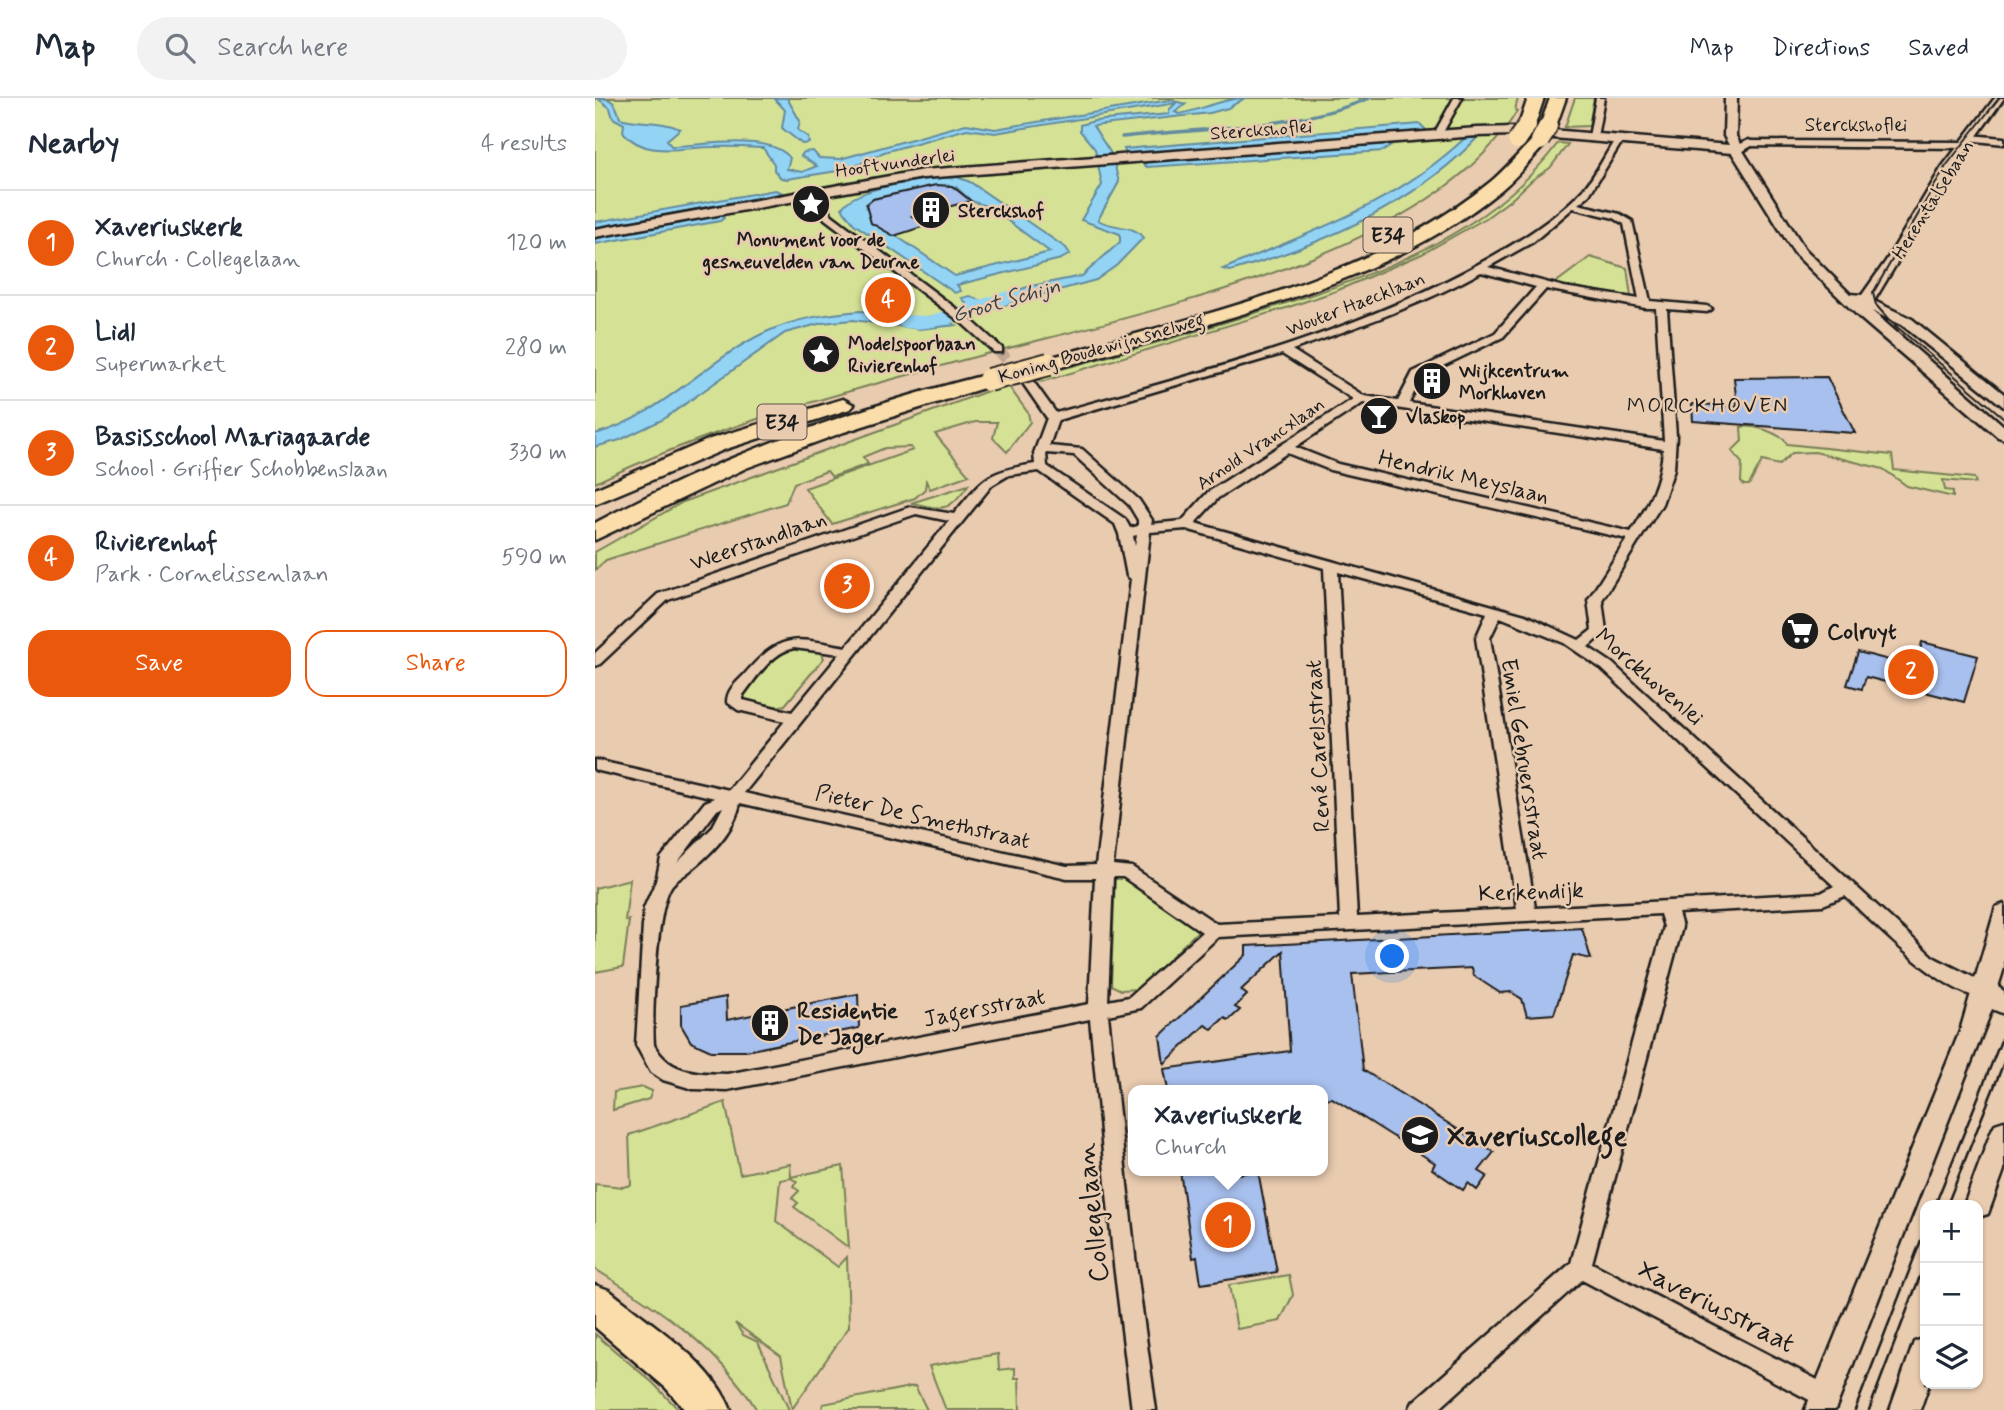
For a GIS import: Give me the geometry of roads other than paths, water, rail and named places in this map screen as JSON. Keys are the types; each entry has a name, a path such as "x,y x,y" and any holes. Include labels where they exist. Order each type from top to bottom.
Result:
{"highway":[{"name":"Koning Boudewijnsnelweg","path":"1042,357 1237,293 1377,240 1458,195 1501,160 1522,132 1536,98"},
{"name":"Koning Boudewijnsnelweg","path":"595,497 677,460 742,435 983,374 1273,295 1394,250 1429,233 1484,198 1521,165 1544,134 1558,98"},
{"name":"Koning Boudewijnsnelweg","path":"595,533 689,484 795,440 983,374"},
{"path":"595,1303 680,1374 711,1410"}],"street":[{"path":"1438,134 1458,98"},
{"path":"1593,138 1600,98"},
{"name":"Herentalsebaan","path":"1865,308 1966,141 2001,98"},
{"path":"1731,104 1744,165 1758,182 1788,235 1834,287 1865,308 2004,434"},
{"path":"1447,121 1467,132"},
{"name":"Sterckshoflei","path":"1078,162 1467,132 1515,131 1657,142 1740,145 2004,141"},
{"name":"Wouter Haecklaan","path":"1053,418 1283,349 1414,301 1527,241 1575,206 1600,179 1619,139"},
{"name":"Hooftvunderlei","path":"595,233 908,176 1078,162"},
{"path":"1575,206 1617,216 1629,223 1645,305"},
{"path":"823,209 828,217 967,321 998,351"},
{"path":"1480,268 1542,287 1645,305 1707,309"},
{"path":"1401,406 1417,374 1499,335 1542,287"},
{"path":"1580,646 1599,631 1595,600 1660,495 1668,469 1670,446 1661,306"},
{"path":"1865,308 1907,322 2004,402"},
{"path":"1283,349 1361,399 1670,446"},
{"path":"1026,379 1053,418 1042,449 1041,467"},
{"name":"Arnold Vrancxlaan","path":"1186,526 1213,495 1361,399"},
{"name":"Hendrik Meyslaan","path":"1286,448 1334,467 1635,537"},
{"path":"1042,449 1072,450 1083,455 1139,509 1146,528"},
{"path":"595,765 733,796 992,478 1041,467 1116,518 1126,534"},
{"name":"Weerstandlaan","path":"595,661 663,597 915,510 958,519"},
{"name":"Morckhovenlei","path":"1126,534 1146,528 1186,526 1495,611 1538,625 1580,646 1607,666 1927,962 1956,979 1996,992"},
{"name":"Collegelaan","path":"1144,1410 1098,1010 1103,872 1135,582 1146,528"},
{"name":"Collegelaan","path":"1126,534 1135,582"},
{"name":"René Carelsstraat","path":"1331,566 1349,924"},
{"name":"Emiel Gebruersstraat","path":"1495,611 1483,638 1527,915"},
{"path":"796,718 743,707 735,702 735,694 779,645 797,642 851,652"},
{"name":"Pieter De Smethstraat","path":"733,796 1067,872 1103,872"},
{"name":"Jagersstraat","path":"733,796 733,810 691,863 665,881 653,908 645,1045 658,1066 670,1074 693,1081 727,1082 1098,1010"},
{"path":"1098,1010 1134,1003 1214,931 1126,871 1103,872"},
{"name":"Kerkendijk","path":"1214,931 1668,910 1823,900 1847,888"},
{"path":"1421,1410 1580,1268 1673,927 1668,910"},
{"path":"1823,1403 1973,1031 1996,992 2004,913"},
{"path":"1980,1200 2004,1132"},
{"name":"Xaveriusstraat","path":"1580,1268 1823,1403"},
{"path":"1905,1410 1920,1366"}],"water":[{"path":"597,98 613,103 620,118 666,124 680,129 667,140 671,146 734,142 767,145 790,158 787,169 802,172 817,166 801,156 804,152 813,151 819,158 840,159 966,124 995,129 1170,100 1186,104 1175,112 1179,114 1245,98 1228,108 1210,113 1093,126 1112,155 1119,182 1098,220 1135,231 1143,238 1117,265 1096,280 974,313 962,298 970,296 982,301 1031,286 1082,276 1120,242 1120,234 1081,220 1102,185 1095,149 1080,131 1080,125 1094,121 1169,114 1169,110 1176,103 995,133 967,129 884,152 850,169 787,179 781,178 774,170 774,164 763,148 665,150 642,146 623,132 624,124 613,118 610,108"},
{"path":"774,98 787,98 800,121 798,130 808,137 809,143 802,144 782,128 785,110"},
{"path":"1420,124 1427,131 1126,154 1124,149"},
{"path":"1465,138 1477,138 1423,184 1362,221 1263,261 1230,271 1223,269 1320,229 1380,199 1437,162"},
{"path":"1388,143 1391,146 1383,151 1147,167 1144,165 1146,162"},
{"path":"957,177 970,182 1066,248 1070,254 1061,259 957,285 961,291 955,293 854,224 842,208 850,200 877,189 913,181","holes":["931,186 956,187 971,201 989,207 1050,252 955,276 870,218 866,204 873,199"]},
{"path":"775,190 783,193 595,228 595,222"},
{"path":"721,214 724,218 720,221 595,244 595,238"},
{"name":"Groot Schijn","path":"860,311 922,318 938,315 956,325 920,329 853,320 822,323 785,333 664,419 620,440 595,447 595,434 619,426 641,414 723,357 766,332 800,320"}],"waterway":[{"path":"1122,137 1280,122 1311,116 1370,98"},
{"name":"Groot Schijn","path":"904,321 931,322 1008,297"}],"tunnel":[{"path":"998,350 1025,379"}],"tram line":[{"path":"1999,98 1946,166 1873,293 1876,305 1890,321 2004,418"},
{"path":"1937,1200 2004,1033"},
{"path":"1949,1200 2004,1062"},
{"path":"1855,1410 1920,1243"},
{"path":"1869,1410 1920,1276"}],"place":[{"name":"Monument voor de gesneuvelden van Deurne","path":"811,204"},
{"name":"Sterckshof","path":"931,210"},
{"name":"Rivierenhof","path":"888,300"},
{"name":"Modelspoorbaan Rivierenhof","path":"821,354"},
{"name":"Wijkcentrum Morkhoven","path":"1432,381"},
{"name":"Vlaskop","path":"1379,416"},
{"name":"Basisschool Mariagaarde","path":"847,586"},
{"name":"Colruyt","path":"1800,631"},
{"name":"Lidl","path":"1911,672"},
{"name":"Residentie De Jager","path":"770,1023"},
{"name":"Xaveriuscollege","path":"1420,1135"},
{"name":"Xaveriuskerk","path":"1228,1225"}],"district":[{"name":"MORCKHOVEN","path":"1708,405"}]}
